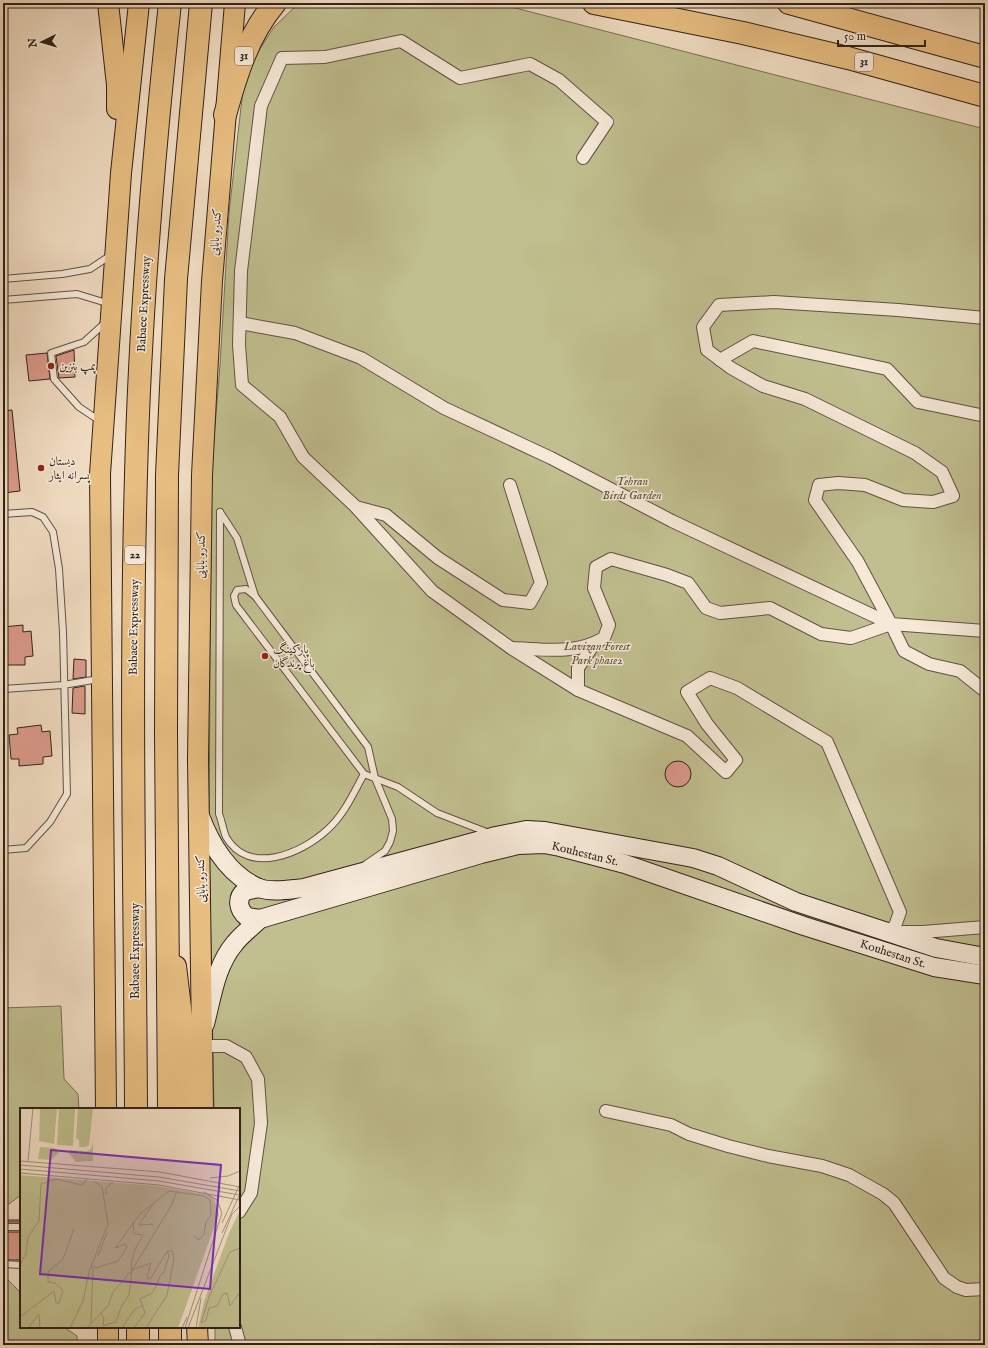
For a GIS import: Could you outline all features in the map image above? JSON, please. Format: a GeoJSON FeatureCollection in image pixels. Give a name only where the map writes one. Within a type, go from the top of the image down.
{"type":"FeatureCollection","features":[{"type":"Feature","properties":{"kind":"highway","name":"Babaee Expressway"},"geometry":{"type":"LineString","coordinates":[[136,1108],[133,732],[136,474],[145,277],[170,3]]}},
{"type":"Feature","properties":{"kind":"highway"},"geometry":{"type":"LineString","coordinates":[[169,1108],[167,891],[167,475],[176,279],[201,3]]}},
{"type":"Feature","properties":{"kind":"highway","name":"31"},"geometry":{"type":"LineString","coordinates":[[225,115],[234,83],[251,40],[264,17],[275,3]]}},
{"type":"Feature","properties":{"kind":"highway","name":"31"},"geometry":{"type":"LineString","coordinates":[[594,3],[743,33],[848,58],[985,96]]}},
{"type":"Feature","properties":{"kind":"highway"},"geometry":{"type":"LineString","coordinates":[[644,3],[743,33]]}},
{"type":"Feature","properties":{"kind":"highway"},"geometry":{"type":"LineString","coordinates":[[789,3],[984,56]]}},
{"type":"Feature","properties":{"kind":"highway"},"geometry":{"type":"LineString","coordinates":[[138,1328],[138,1345]]}},
{"type":"Feature","properties":{"kind":"highway"},"geometry":{"type":"LineString","coordinates":[[170,1328],[170,1345]]}},
{"type":"Feature","properties":{"kind":"main road"},"geometry":{"type":"LineString","coordinates":[[108,3],[117,85],[120,182]]}},
{"type":"Feature","properties":{"kind":"main road"},"geometry":{"type":"LineString","coordinates":[[106,1108],[100,474],[120,182],[139,3]]}},
{"type":"Feature","properties":{"kind":"main road","name":"کندرو بابایی"},"geometry":{"type":"LineString","coordinates":[[203,1108],[198,760],[202,475],[212,273],[235,3]]}},
{"type":"Feature","properties":{"kind":"main road","name":"Kouhestan St."},"geometry":{"type":"LineString","coordinates":[[200,816],[222,859],[240,876],[259,888],[280,890],[298,889],[496,836],[526,830],[545,830],[693,858],[718,866],[796,902],[936,948],[985,957]]}},
{"type":"Feature","properties":{"kind":"main road","name":"Kouhestan St."},"geometry":{"type":"LineString","coordinates":[[203,1038],[220,969],[235,943],[260,919],[481,854],[518,845],[544,844],[625,864],[804,926],[934,967],[985,975]]}},
{"type":"Feature","properties":{"kind":"main road"},"geometry":{"type":"LineString","coordinates":[[711,894],[718,866]]}},
{"type":"Feature","properties":{"kind":"main road"},"geometry":{"type":"LineString","coordinates":[[259,888],[244,891],[239,898],[239,902],[241,910],[247,917],[260,919]]}},
{"type":"Feature","properties":{"kind":"main road"},"geometry":{"type":"LineString","coordinates":[[167,891],[184,1033],[187,1108]]}},
{"type":"Feature","properties":{"kind":"main road"},"geometry":{"type":"LineString","coordinates":[[197,1328],[198,1345]]}},
{"type":"Feature","properties":{"kind":"main road"},"geometry":{"type":"LineString","coordinates":[[205,1328],[205,1345]]}},
{"type":"Feature","properties":{"kind":"street"},"geometry":{"type":"LineString","coordinates":[[583,158],[607,122],[559,80],[530,64],[460,78],[402,41],[325,57],[282,58],[261,106],[241,271],[240,323],[242,385],[280,417],[303,456],[355,506],[432,591],[511,648],[578,690],[687,736],[726,772],[736,760],[708,724],[687,692],[710,678],[738,688],[827,742],[900,912],[895,926],[886,932]]}},
{"type":"Feature","properties":{"kind":"street"},"geometry":{"type":"LineString","coordinates":[[985,318],[898,310],[774,302],[719,305],[703,327],[707,350],[720,360],[763,386],[805,399],[850,420],[915,453],[942,472],[953,496],[933,502],[903,500],[865,485],[838,483],[819,485],[815,500],[858,562],[904,651],[928,664],[960,671],[985,691]]}},
{"type":"Feature","properties":{"kind":"street"},"geometry":{"type":"LineString","coordinates":[[240,323],[295,333],[361,358],[444,408],[551,458],[672,521],[891,624],[985,632]]}},
{"type":"Feature","properties":{"kind":"street"},"geometry":{"type":"LineString","coordinates":[[720,360],[752,341],[879,367],[887,369],[918,402],[985,416]]}},
{"type":"Feature","properties":{"kind":"street"},"geometry":{"type":"LineString","coordinates":[[355,506],[386,516],[438,558],[503,600],[530,603],[541,583],[510,485]]}},
{"type":"Feature","properties":{"kind":"street"},"geometry":{"type":"LineString","coordinates":[[511,648],[575,650],[594,644],[604,638],[609,625],[594,588],[596,567],[611,559],[667,575],[688,583],[706,608],[720,613],[770,608],[821,634],[851,638],[891,624]]}},
{"type":"Feature","properties":{"kind":"street"},"geometry":{"type":"LineString","coordinates":[[578,690],[578,668],[594,644]]}},
{"type":"Feature","properties":{"kind":"street"},"geometry":{"type":"LineString","coordinates":[[886,932],[923,932],[985,927]]}},
{"type":"Feature","properties":{"kind":"street"},"geometry":{"type":"LineString","coordinates":[[203,1038],[226,1046],[246,1057],[258,1079],[261,1122],[251,1193],[240,1210]]}},
{"type":"Feature","properties":{"kind":"street"},"geometry":{"type":"LineString","coordinates":[[606,1110],[671,1125],[689,1134],[728,1146],[768,1156],[822,1166],[849,1175],[883,1194],[894,1203],[944,1278],[957,1288],[966,1290],[985,1290]]}},
{"type":"Feature","properties":{"kind":"street"},"geometry":{"type":"LineString","coordinates":[[235,1328],[240,1345]]}},
{"type":"Feature","properties":{"kind":"lane"},"geometry":{"type":"LineString","coordinates":[[3,279],[62,274],[90,268],[115,252]]}},
{"type":"Feature","properties":{"kind":"lane"},"geometry":{"type":"LineString","coordinates":[[3,300],[77,294],[111,311],[84,342],[50,353],[54,379],[79,407],[103,424]]}},
{"type":"Feature","properties":{"kind":"lane"},"geometry":{"type":"LineString","coordinates":[[3,514],[32,512],[43,517],[54,532],[59,569],[63,632],[63,685],[67,794],[50,822],[26,848],[3,850]]}},
{"type":"Feature","properties":{"kind":"lane"},"geometry":{"type":"LineString","coordinates":[[255,596],[237,538],[220,512],[219,814],[226,837],[242,854],[264,860],[284,855],[303,846],[326,830],[342,814],[364,774]]}},
{"type":"Feature","properties":{"kind":"lane"},"geometry":{"type":"LineString","coordinates":[[338,879],[385,851],[390,842],[392,819],[376,778],[368,747],[255,596],[246,589],[237,590],[234,596],[236,605],[364,774],[376,778],[398,787],[437,813],[496,836]]}},
{"type":"Feature","properties":{"kind":"lane"},"geometry":{"type":"LineString","coordinates":[[3,689],[63,685],[102,678]]}},
{"type":"Feature","properties":{"kind":"lane"},"geometry":{"type":"LineString","coordinates":[[3,1227],[20,1227]]}},
{"type":"Feature","properties":{"kind":"lane"},"geometry":{"type":"LineString","coordinates":[[3,1264],[20,1265]]}},
{"type":"Feature","properties":{"kind":"green space","name":"Lavizan Forest Park phase2"},"geometry":{"type":"Polygon","coordinates":[[[299,3],[496,3],[985,129],[985,1345],[215,1345],[215,1328],[240,1328],[240,1108],[214,1108],[209,846],[211,476],[220,365],[229,213],[245,72],[274,27],[299,3]]]}},
{"type":"Feature","properties":{"kind":"green space"},"geometry":{"type":"Polygon","coordinates":[[[61,1006],[64,1079],[78,1094],[79,1108],[20,1108],[20,1196],[9,1204],[3,1203],[3,1008],[61,1006]]]}},
{"type":"Feature","properties":{"kind":"green space"},"geometry":{"type":"Polygon","coordinates":[[[5,1277],[20,1292],[20,1328],[65,1328],[77,1336],[77,1345],[3,1345],[3,1281],[5,1277]]]}},
{"type":"Feature","properties":{"kind":"building"},"geometry":{"type":"Polygon","coordinates":[[[74,350],[75,377],[59,378],[56,356],[74,350]]]}},
{"type":"Feature","properties":{"kind":"building"},"geometry":{"type":"Polygon","coordinates":[[[47,353],[50,379],[29,381],[26,355],[47,353]]]}},
{"type":"Feature","properties":{"kind":"building","name":"دبستان پسرانه ایثار"},"geometry":{"type":"Polygon","coordinates":[[[12,410],[20,491],[3,493],[3,411],[12,410]]]}},
{"type":"Feature","properties":{"kind":"building"},"geometry":{"type":"Polygon","coordinates":[[[23,625],[23,632],[31,631],[33,656],[25,657],[25,665],[3,665],[3,627],[23,625]]]}},
{"type":"Feature","properties":{"kind":"building"},"geometry":{"type":"Polygon","coordinates":[[[74,659],[86,660],[86,677],[73,679],[74,659]]]}},
{"type":"Feature","properties":{"kind":"building"},"geometry":{"type":"Polygon","coordinates":[[[85,686],[85,714],[72,713],[73,688],[85,686]]]}},
{"type":"Feature","properties":{"kind":"building"},"geometry":{"type":"Polygon","coordinates":[[[41,725],[42,732],[50,731],[52,756],[43,757],[43,764],[19,766],[19,759],[11,759],[9,735],[18,734],[17,728],[41,725]]]}},
{"type":"Feature","properties":{"kind":"building"},"geometry":{"type":"Polygon","coordinates":[[[678,761],[687,765],[691,774],[687,783],[678,787],[669,783],[665,774],[669,765],[678,761]]]}},
{"type":"Feature","properties":{"kind":"building"},"geometry":{"type":"Polygon","coordinates":[[[3,1220],[20,1220],[20,1222],[3,1222],[3,1220]]]}},
{"type":"Feature","properties":{"kind":"building"},"geometry":{"type":"Polygon","coordinates":[[[3,1232],[20,1232],[20,1260],[4,1260],[3,1232]]]}},
{"type":"Feature","properties":{"kind":"place","name":"پمپ بنزین"},"geometry":{"type":"Point","coordinates":[51,366]}},
{"type":"Feature","properties":{"kind":"place","name":"دبستان پسرانه ایثار"},"geometry":{"type":"Point","coordinates":[41,468]}},
{"type":"Feature","properties":{"kind":"place","name":"پارکینگ باغ پرندگان"},"geometry":{"type":"Point","coordinates":[265,656]}},
{"type":"Feature","properties":{"kind":"park label","name":"Tehran Birds Garden"},"geometry":{"type":"Point","coordinates":[632,488]}}]}
